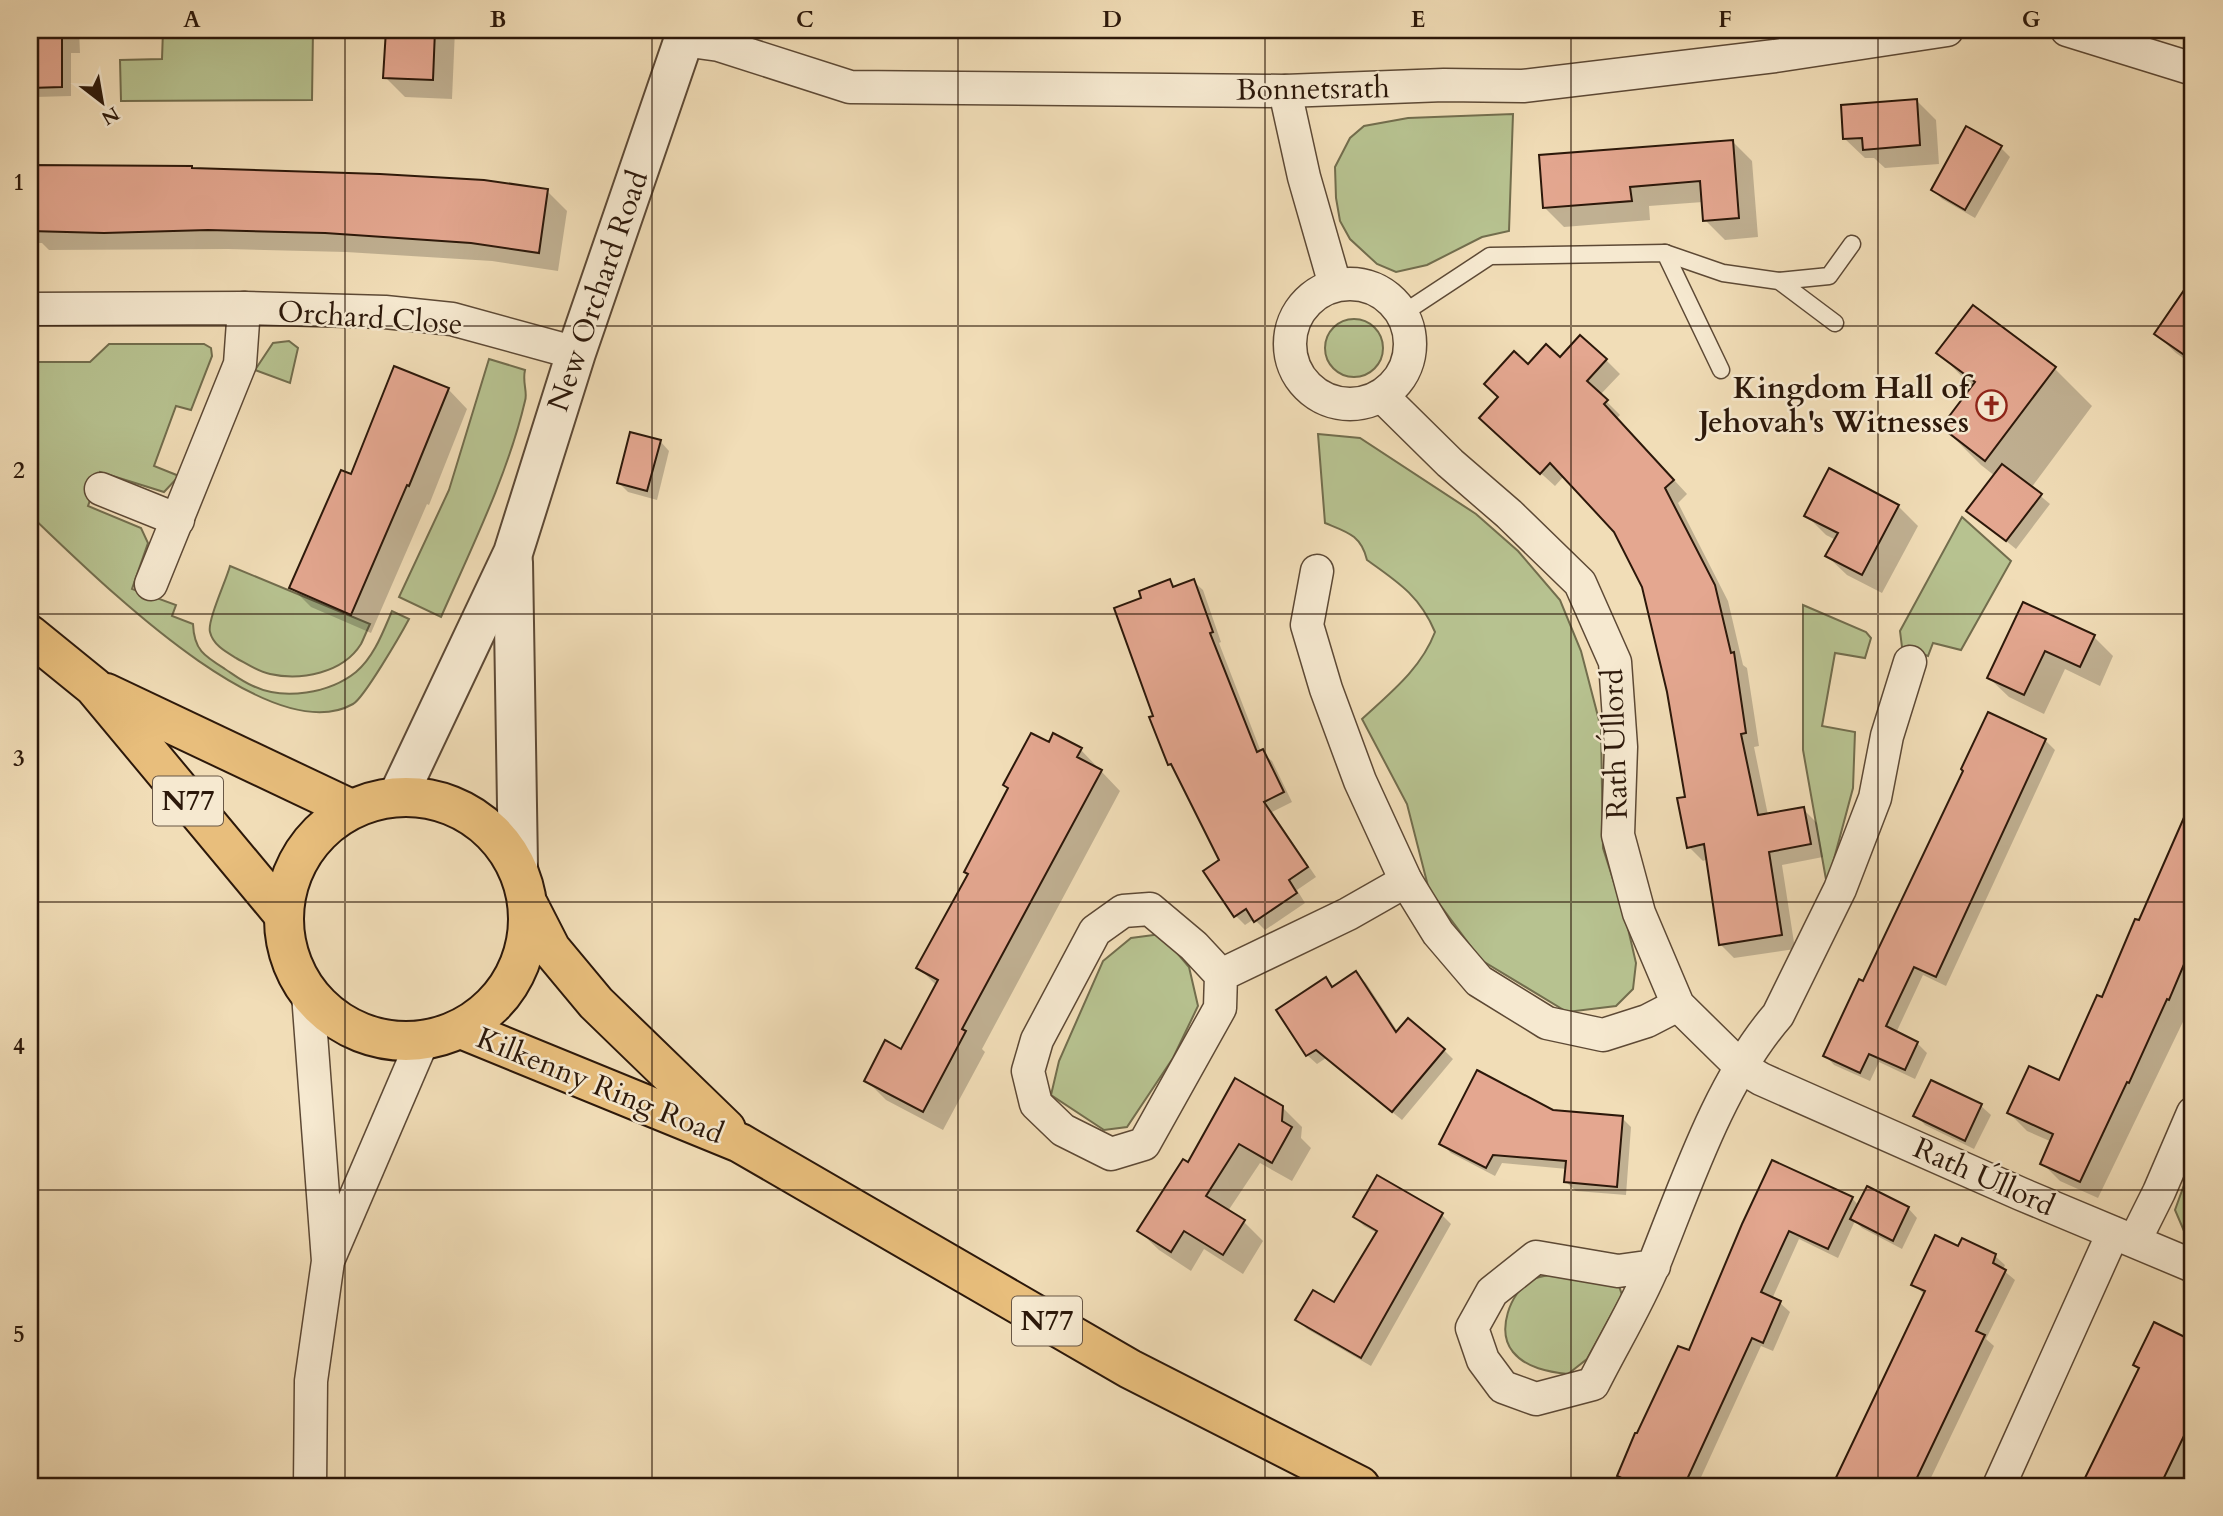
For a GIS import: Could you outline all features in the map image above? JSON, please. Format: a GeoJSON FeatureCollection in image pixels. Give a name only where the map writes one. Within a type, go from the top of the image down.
{"type":"FeatureCollection","features":[{"type":"Feature","properties":{"kind":"main road","name":"N77"},"geometry":{"type":"LineString","coordinates":[[30,635],[94,688],[282,914]]}},
{"type":"Feature","properties":{"kind":"main road","name":"N77"},"geometry":{"type":"LineString","coordinates":[[94,688],[351,809]]}},
{"type":"Feature","properties":{"kind":"main road","name":"N77"},"geometry":{"type":"LineString","coordinates":[[398,796],[444,802],[484,823],[518,866],[529,904],[524,953],[504,995],[461,1030],[422,1042],[373,1038],[337,1021],[308,994],[287,953],[282,914],[289,882],[312,840],[351,809],[398,796]]}},
{"type":"Feature","properties":{"kind":"main road","name":"Kilkenny Ring Road"},"geometry":{"type":"LineString","coordinates":[[529,904],[551,949],[596,1003],[740,1143]]}},
{"type":"Feature","properties":{"kind":"main road","name":"Kilkenny Ring Road"},"geometry":{"type":"LineString","coordinates":[[461,1030],[740,1143],[1130,1369],[1360,1486]]}},
{"type":"Feature","properties":{"kind":"street","name":"Bonnetsrath"},"geometry":{"type":"LineString","coordinates":[[685,35],[850,87],[1285,91],[1444,85],[1523,86],[1775,56],[1947,30]]}},
{"type":"Feature","properties":{"kind":"street"},"geometry":{"type":"LineString","coordinates":[[2067,30],[2193,69]]}},
{"type":"Feature","properties":{"kind":"street","name":"New Orchard Road"},"geometry":{"type":"LineString","coordinates":[[398,796],[513,553],[576,353],[685,35]]}},
{"type":"Feature","properties":{"kind":"street"},"geometry":{"type":"LineString","coordinates":[[1285,91],[1304,177],[1335,285]]}},
{"type":"Feature","properties":{"kind":"street"},"geometry":{"type":"LineString","coordinates":[[1355,284],[1373,288],[1390,299],[1402,314],[1409,331],[1410,350],[1406,368],[1396,384],[1382,396],[1363,404],[1341,405],[1321,398],[1305,385],[1293,367],[1289,347],[1292,326],[1302,307],[1317,293],[1335,285],[1355,284]]}},
{"type":"Feature","properties":{"kind":"street","name":"Orchard Close"},"geometry":{"type":"LineString","coordinates":[[30,309],[244,308],[384,312],[452,319],[576,353]]}},
{"type":"Feature","properties":{"kind":"street","name":"Orchard Close"},"geometry":{"type":"LineString","coordinates":[[152,583],[240,363],[244,308]]}},
{"type":"Feature","properties":{"kind":"street","name":"Rath Úllord"},"geometry":{"type":"LineString","coordinates":[[1382,396],[1580,583],[1615,662],[1621,747],[1618,835],[1639,913],[1678,1005],[1741,1067],[1761,1079],[2193,1266]]}},
{"type":"Feature","properties":{"kind":"street"},"geometry":{"type":"LineString","coordinates":[[101,489],[178,520]]}},
{"type":"Feature","properties":{"kind":"street","name":"New Orchard Road"},"geometry":{"type":"LineString","coordinates":[[513,553],[518,866]]}},
{"type":"Feature","properties":{"kind":"street"},"geometry":{"type":"LineString","coordinates":[[1317,571],[1307,625],[1325,689],[1360,781],[1406,881],[1438,933],[1479,981],[1547,1023],[1603,1035],[1647,1021],[1678,1005]]}},
{"type":"Feature","properties":{"kind":"street"},"geometry":{"type":"LineString","coordinates":[[1654,1266],[1618,1271],[1536,1257],[1492,1292],[1472,1328],[1483,1360],[1503,1387],[1536,1399],[1593,1384],[1654,1266],[1722,1102],[1741,1067],[1778,1015],[1840,889],[1875,798],[1886,736],[1910,662]]}},
{"type":"Feature","properties":{"kind":"street"},"geometry":{"type":"LineString","coordinates":[[1220,975],[1348,914],[1406,881]]}},
{"type":"Feature","properties":{"kind":"street"},"geometry":{"type":"LineString","coordinates":[[1150,909],[1194,946],[1220,975],[1220,1008],[1144,1144],[1111,1154],[1063,1130],[1036,1104],[1028,1071],[1037,1040],[1095,931],[1123,911],[1150,909]]}},
{"type":"Feature","properties":{"kind":"street"},"geometry":{"type":"LineString","coordinates":[[308,994],[328,1261],[312,1381],[310,1486]]}},
{"type":"Feature","properties":{"kind":"street"},"geometry":{"type":"LineString","coordinates":[[328,1261],[422,1042]]}},
{"type":"Feature","properties":{"kind":"street"},"geometry":{"type":"LineString","coordinates":[[1999,1486],[2124,1237],[2160,1192],[2193,1113]]}},
{"type":"Feature","properties":{"kind":"lane"},"geometry":{"type":"LineString","coordinates":[[1402,314],[1490,256],[1665,253],[1723,273],[1779,282],[1829,276],[1852,244]]}},
{"type":"Feature","properties":{"kind":"lane"},"geometry":{"type":"LineString","coordinates":[[1665,253],[1721,370]]}},
{"type":"Feature","properties":{"kind":"lane"},"geometry":{"type":"LineString","coordinates":[[1779,282],[1835,323]]}},
{"type":"Feature","properties":{"kind":"green space"},"geometry":{"type":"Polygon","coordinates":[[[163,30],[313,30],[312,100],[121,101],[120,60],[162,59],[163,30]]]}},
{"type":"Feature","properties":{"kind":"green space"},"geometry":{"type":"Polygon","coordinates":[[[1513,114],[1509,231],[1482,237],[1427,265],[1396,272],[1377,264],[1350,239],[1340,221],[1335,167],[1350,138],[1364,126],[1408,118],[1513,114]]]}},
{"type":"Feature","properties":{"kind":"green space"},"geometry":{"type":"Polygon","coordinates":[[[1354,319],[1370,324],[1378,332],[1383,348],[1378,364],[1370,372],[1354,377],[1338,372],[1330,364],[1325,348],[1330,332],[1338,324],[1354,319]]]}},
{"type":"Feature","properties":{"kind":"green space"},"geometry":{"type":"Polygon","coordinates":[[[289,341],[298,348],[290,383],[255,370],[273,343],[289,341]]]}},
{"type":"Feature","properties":{"kind":"green space"},"geometry":{"type":"Polygon","coordinates":[[[109,344],[204,344],[211,348],[212,356],[191,410],[176,406],[154,466],[179,476],[164,492],[100,472],[88,506],[141,528],[148,543],[132,589],[176,605],[172,616],[193,624],[195,640],[206,656],[249,684],[265,691],[279,693],[320,690],[345,679],[368,659],[392,611],[409,619],[391,651],[353,704],[317,712],[275,703],[229,680],[181,648],[135,612],[30,515],[30,362],[90,362],[109,344]]]}},
{"type":"Feature","properties":{"kind":"green space"},"geometry":{"type":"Polygon","coordinates":[[[489,359],[525,370],[526,398],[499,483],[441,617],[399,597],[449,490],[489,359]]]}},
{"type":"Feature","properties":{"kind":"green space"},"geometry":{"type":"Polygon","coordinates":[[[1318,434],[1360,438],[1476,514],[1518,551],[1560,600],[1581,651],[1601,728],[1603,848],[1626,920],[1636,963],[1633,989],[1616,1006],[1567,1012],[1481,960],[1429,890],[1407,804],[1362,719],[1413,669],[1422,658],[1435,632],[1415,599],[1367,560],[1357,540],[1325,523],[1318,434]]]}},
{"type":"Feature","properties":{"kind":"green space"},"geometry":{"type":"Polygon","coordinates":[[[1962,517],[2011,561],[1961,650],[1933,643],[1928,656],[1902,647],[1900,631],[1962,517]]]}},
{"type":"Feature","properties":{"kind":"green space"},"geometry":{"type":"Polygon","coordinates":[[[230,566],[370,624],[361,644],[344,662],[332,668],[320,673],[295,676],[270,674],[224,651],[212,637],[210,627],[230,566]]]}},
{"type":"Feature","properties":{"kind":"green space"},"geometry":{"type":"Polygon","coordinates":[[[1803,605],[1866,632],[1871,638],[1865,658],[1835,653],[1822,726],[1855,732],[1853,788],[1827,885],[1803,750],[1803,605]]]}},
{"type":"Feature","properties":{"kind":"green space"},"geometry":{"type":"Polygon","coordinates":[[[1161,934],[1189,967],[1198,1006],[1173,1058],[1127,1127],[1104,1130],[1051,1095],[1059,1061],[1103,961],[1131,938],[1161,934]]]}},
{"type":"Feature","properties":{"kind":"green space"},"geometry":{"type":"Polygon","coordinates":[[[2193,1160],[2193,1241],[2187,1238],[2175,1210],[2193,1160]]]}},
{"type":"Feature","properties":{"kind":"green space"},"geometry":{"type":"Polygon","coordinates":[[[1552,1274],[1619,1286],[1622,1295],[1587,1359],[1568,1374],[1524,1362],[1513,1352],[1506,1334],[1508,1313],[1517,1294],[1531,1280],[1552,1274]]]}},
{"type":"Feature","properties":{"kind":"building"},"geometry":{"type":"Polygon","coordinates":[[[30,30],[62,30],[62,87],[30,88],[30,30]]]}},
{"type":"Feature","properties":{"kind":"building"},"geometry":{"type":"Polygon","coordinates":[[[386,30],[435,30],[433,80],[383,78],[386,30]]]}},
{"type":"Feature","properties":{"kind":"building"},"geometry":{"type":"Polygon","coordinates":[[[1917,99],[1920,145],[1863,150],[1862,138],[1843,139],[1841,105],[1917,99]]]}},
{"type":"Feature","properties":{"kind":"building"},"geometry":{"type":"Polygon","coordinates":[[[1966,126],[2002,146],[1965,210],[1931,190],[1966,126]]]}},
{"type":"Feature","properties":{"kind":"building"},"geometry":{"type":"Polygon","coordinates":[[[1733,140],[1739,218],[1703,221],[1700,181],[1630,187],[1632,201],[1543,208],[1539,155],[1733,140]]]}},
{"type":"Feature","properties":{"kind":"building"},"geometry":{"type":"Polygon","coordinates":[[[30,165],[192,166],[380,174],[484,180],[548,189],[539,253],[471,243],[325,233],[208,230],[104,233],[30,231],[30,165]]]}},
{"type":"Feature","properties":{"kind":"building"},"geometry":{"type":"Polygon","coordinates":[[[2193,277],[2193,361],[2154,334],[2193,277]]]}},
{"type":"Feature","properties":{"kind":"building","name":"Kingdom Hall of Jehovah's Witnesses"},"geometry":{"type":"Polygon","coordinates":[[[1973,305],[2056,367],[1985,461],[1941,427],[1975,382],[1936,353],[1973,305]]]}},
{"type":"Feature","properties":{"kind":"building"},"geometry":{"type":"Polygon","coordinates":[[[1580,335],[1607,359],[1587,381],[1608,400],[1604,404],[1674,480],[1665,488],[1715,585],[1731,653],[1734,652],[1746,733],[1741,734],[1758,815],[1804,807],[1811,844],[1769,852],[1782,935],[1719,945],[1704,844],[1687,848],[1677,798],[1685,797],[1667,692],[1642,587],[1614,532],[1550,463],[1540,474],[1479,418],[1498,397],[1484,384],[1514,351],[1528,364],[1546,344],[1560,357],[1580,335]]]}},
{"type":"Feature","properties":{"kind":"building"},"geometry":{"type":"Polygon","coordinates":[[[394,366],[449,388],[409,486],[407,485],[351,615],[289,588],[341,470],[351,474],[394,366]]]}},
{"type":"Feature","properties":{"kind":"building"},"geometry":{"type":"Polygon","coordinates":[[[630,432],[661,440],[647,491],[617,483],[630,432]]]}},
{"type":"Feature","properties":{"kind":"building"},"geometry":{"type":"Polygon","coordinates":[[[2002,464],[2042,494],[2006,541],[1966,511],[2002,464]]]}},
{"type":"Feature","properties":{"kind":"building"},"geometry":{"type":"Polygon","coordinates":[[[1829,468],[1899,505],[1862,575],[1825,556],[1838,533],[1804,516],[1829,468]]]}},
{"type":"Feature","properties":{"kind":"building"},"geometry":{"type":"Polygon","coordinates":[[[1170,579],[1173,587],[1194,579],[1213,632],[1210,633],[1257,752],[1263,749],[1284,792],[1264,802],[1308,867],[1289,880],[1297,893],[1254,922],[1246,909],[1234,917],[1203,871],[1219,860],[1171,764],[1168,765],[1149,717],[1153,716],[1114,608],[1141,598],[1139,591],[1170,579]]]}},
{"type":"Feature","properties":{"kind":"building"},"geometry":{"type":"Polygon","coordinates":[[[2023,602],[2095,635],[2080,667],[2045,651],[2024,695],[1987,678],[2023,602]]]}},
{"type":"Feature","properties":{"kind":"building"},"geometry":{"type":"Polygon","coordinates":[[[1988,712],[2046,739],[1936,977],[1914,967],[1886,1026],[1918,1042],[1905,1070],[1869,1054],[1860,1073],[1823,1056],[1859,979],[1863,981],[1963,771],[1961,769],[1988,712]]]}},
{"type":"Feature","properties":{"kind":"building"},"geometry":{"type":"Polygon","coordinates":[[[1031,733],[1049,742],[1053,733],[1082,748],[1077,757],[1102,770],[962,1029],[966,1031],[923,1112],[864,1081],[885,1040],[901,1049],[938,980],[916,968],[968,874],[964,872],[1008,788],[1003,785],[1031,733]]]}},
{"type":"Feature","properties":{"kind":"building"},"geometry":{"type":"Polygon","coordinates":[[[2193,797],[2193,943],[2169,1000],[2167,999],[2080,1182],[2040,1164],[2053,1134],[2007,1113],[2029,1066],[2059,1080],[2097,995],[2102,997],[2135,919],[2139,920],[2193,797]]]}},
{"type":"Feature","properties":{"kind":"building"},"geometry":{"type":"Polygon","coordinates":[[[1356,971],[1396,1032],[1408,1018],[1445,1049],[1392,1112],[1316,1050],[1306,1056],[1276,1010],[1326,977],[1332,987],[1356,971]]]}},
{"type":"Feature","properties":{"kind":"building"},"geometry":{"type":"Polygon","coordinates":[[[1477,1070],[1553,1110],[1623,1116],[1617,1187],[1564,1182],[1566,1161],[1493,1155],[1486,1168],[1439,1144],[1477,1070]]]}},
{"type":"Feature","properties":{"kind":"building"},"geometry":{"type":"Polygon","coordinates":[[[1235,1078],[1283,1106],[1282,1121],[1292,1127],[1272,1163],[1239,1144],[1206,1196],[1245,1220],[1223,1255],[1184,1231],[1171,1252],[1137,1231],[1183,1159],[1188,1162],[1235,1078]]]}},
{"type":"Feature","properties":{"kind":"building"},"geometry":{"type":"Polygon","coordinates":[[[1931,1080],[1982,1104],[1965,1141],[1913,1116],[1931,1080]]]}},
{"type":"Feature","properties":{"kind":"building"},"geometry":{"type":"Polygon","coordinates":[[[1772,1160],[1853,1197],[1828,1249],[1789,1231],[1761,1292],[1781,1301],[1763,1343],[1752,1338],[1684,1486],[1640,1486],[1617,1476],[1678,1346],[1689,1350],[1772,1160]]]}},
{"type":"Feature","properties":{"kind":"building"},"geometry":{"type":"Polygon","coordinates":[[[1377,1175],[1443,1213],[1361,1358],[1295,1320],[1313,1290],[1334,1302],[1377,1231],[1353,1217],[1377,1175]]]}},
{"type":"Feature","properties":{"kind":"building"},"geometry":{"type":"Polygon","coordinates":[[[1867,1186],[1909,1207],[1893,1241],[1850,1219],[1867,1186]]]}},
{"type":"Feature","properties":{"kind":"building"},"geometry":{"type":"Polygon","coordinates":[[[1935,1235],[1958,1246],[1962,1238],[1996,1254],[1993,1263],[2006,1270],[1976,1331],[1985,1335],[1913,1486],[1832,1486],[1925,1291],[1911,1285],[1935,1235]]]}},
{"type":"Feature","properties":{"kind":"building"},"geometry":{"type":"Polygon","coordinates":[[[2154,1322],[2193,1341],[2193,1417],[2160,1486],[2081,1486],[2139,1368],[2133,1365],[2154,1322]]]}},
{"type":"Feature","properties":{"kind":"place","name":"Kingdom Hall of Jehovah's Witnesses"},"geometry":{"type":"Point","coordinates":[1992,405]}}]}
